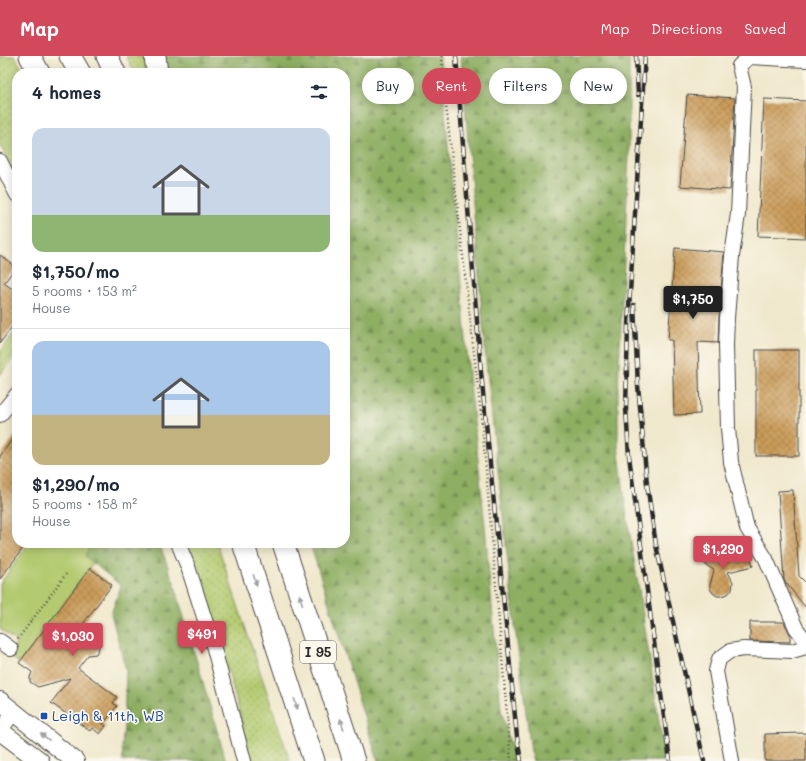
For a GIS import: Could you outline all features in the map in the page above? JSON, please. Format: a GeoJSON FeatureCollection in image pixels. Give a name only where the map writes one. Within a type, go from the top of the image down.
{"type":"FeatureCollection","features":[{"type":"Feature","properties":{"kind":"highway"},"geometry":{"type":"LineString","coordinates":[[30,56],[36,68]]}},
{"type":"Feature","properties":{"kind":"highway"},"geometry":{"type":"LineString","coordinates":[[70,56],[77,68]]}},
{"type":"Feature","properties":{"kind":"highway"},"geometry":{"type":"LineString","coordinates":[[108,56],[113,68]]}},
{"type":"Feature","properties":{"kind":"highway"},"geometry":{"type":"LineString","coordinates":[[154,56],[157,68]]}},
{"type":"Feature","properties":{"kind":"highway","name":"I 95"},"geometry":{"type":"LineString","coordinates":[[245,548],[314,761]]}},
{"type":"Feature","properties":{"kind":"highway","name":"I 95"},"geometry":{"type":"LineString","coordinates":[[285,548],[354,761]]}},
{"type":"Feature","properties":{"kind":"main road"},"geometry":{"type":"LineString","coordinates":[[0,701],[76,761]]}},
{"type":"Feature","properties":{"kind":"main road"},"geometry":{"type":"LineString","coordinates":[[0,731],[40,761]]}},
{"type":"Feature","properties":{"kind":"street"},"geometry":{"type":"LineString","coordinates":[[806,60],[749,57],[739,66],[744,87],[738,214],[732,256],[726,345],[727,420],[730,462],[747,528],[766,559],[796,628],[806,641]]}},
{"type":"Feature","properties":{"kind":"street"},"geometry":{"type":"LineString","coordinates":[[0,161],[12,185]]}},
{"type":"Feature","properties":{"kind":"street"},"geometry":{"type":"LineString","coordinates":[[0,415],[12,400]]}},
{"type":"Feature","properties":{"kind":"street"},"geometry":{"type":"LineString","coordinates":[[180,548],[188,567],[213,645],[244,761]]}},
{"type":"Feature","properties":{"kind":"street"},"geometry":{"type":"LineString","coordinates":[[732,761],[716,671],[719,659],[730,651],[744,649],[792,651],[806,647]]}},
{"type":"Feature","properties":{"kind":"street"},"geometry":{"type":"LineString","coordinates":[[0,731],[14,712]]}},
{"type":"Feature","properties":{"kind":"path"},"geometry":{"type":"LineString","coordinates":[[442,56],[446,104],[482,424],[511,761]]}},
{"type":"Feature","properties":{"kind":"path"},"geometry":{"type":"LineString","coordinates":[[6,645],[66,574]]}},
{"type":"Feature","properties":{"kind":"green space"},"geometry":{"type":"Polygon","coordinates":[[[0,56],[15,56],[21,68],[12,68],[12,169],[0,145],[0,56]]]}},
{"type":"Feature","properties":{"kind":"green space"},"geometry":{"type":"Polygon","coordinates":[[[126,56],[146,56],[148,68],[132,68],[126,56]]]}},
{"type":"Feature","properties":{"kind":"green space"},"geometry":{"type":"Polygon","coordinates":[[[165,56],[440,56],[441,68],[422,68],[422,104],[444,104],[501,710],[515,761],[378,761],[312,548],[350,548],[350,68],[166,68],[165,56]]]}},
{"type":"Feature","properties":{"kind":"green space"},"geometry":{"type":"Polygon","coordinates":[[[461,56],[629,56],[629,154],[618,389],[618,445],[627,517],[665,761],[533,761],[515,627],[486,362],[465,104],[481,104],[481,68],[462,68],[461,56]]]}},
{"type":"Feature","properties":{"kind":"green space"},"geometry":{"type":"Polygon","coordinates":[[[12,336],[12,359],[0,375],[0,352],[12,336]]]}},
{"type":"Feature","properties":{"kind":"green space"},"geometry":{"type":"Polygon","coordinates":[[[25,548],[89,548],[85,556],[93,563],[90,568],[19,663],[9,655],[17,642],[0,629],[0,584],[25,548]]]}},
{"type":"Feature","properties":{"kind":"green space"},"geometry":{"type":"Polygon","coordinates":[[[89,548],[161,548],[174,583],[226,761],[123,761],[122,745],[126,670],[111,614],[121,586],[85,556],[89,548]]]}},
{"type":"Feature","properties":{"kind":"green space"},"geometry":{"type":"Polygon","coordinates":[[[189,548],[219,548],[290,761],[251,761],[238,706],[189,548]]]}},
{"type":"Feature","properties":{"kind":"building"},"geometry":{"type":"Polygon","coordinates":[[[687,95],[735,98],[730,190],[680,186],[687,95]]]}},
{"type":"Feature","properties":{"kind":"building"},"geometry":{"type":"Polygon","coordinates":[[[764,99],[806,101],[806,238],[758,236],[764,99]]]}},
{"type":"Feature","properties":{"kind":"building"},"geometry":{"type":"Polygon","coordinates":[[[675,248],[724,252],[718,343],[698,342],[700,414],[674,415],[672,340],[668,340],[675,248]]]}},
{"type":"Feature","properties":{"kind":"building"},"geometry":{"type":"Polygon","coordinates":[[[0,255],[12,264],[12,272],[4,283],[12,289],[12,327],[0,343],[0,255]]]}},
{"type":"Feature","properties":{"kind":"building"},"geometry":{"type":"Polygon","coordinates":[[[756,350],[799,350],[799,456],[756,456],[756,350]]]}},
{"type":"Feature","properties":{"kind":"building"},"geometry":{"type":"Polygon","coordinates":[[[12,440],[12,548],[23,548],[0,579],[0,456],[12,440]]]}},
{"type":"Feature","properties":{"kind":"building"},"geometry":{"type":"Polygon","coordinates":[[[793,490],[799,576],[806,583],[806,608],[784,580],[778,491],[793,490]]]}},
{"type":"Feature","properties":{"kind":"building"},"geometry":{"type":"Polygon","coordinates":[[[716,547],[725,553],[728,561],[750,556],[753,566],[728,572],[733,582],[732,589],[728,594],[722,596],[717,596],[710,589],[714,570],[707,566],[704,558],[705,552],[710,548],[716,547]]]}},
{"type":"Feature","properties":{"kind":"building"},"geometry":{"type":"Polygon","coordinates":[[[90,568],[112,585],[68,644],[93,640],[97,642],[99,648],[96,654],[88,655],[78,668],[117,697],[113,703],[117,706],[103,724],[106,726],[100,734],[92,728],[90,731],[51,703],[70,678],[38,687],[30,682],[32,672],[19,663],[90,568]]]}},
{"type":"Feature","properties":{"kind":"building"},"geometry":{"type":"Polygon","coordinates":[[[750,622],[784,622],[790,634],[790,642],[750,641],[750,622]]]}},
{"type":"Feature","properties":{"kind":"building"},"geometry":{"type":"Polygon","coordinates":[[[806,733],[806,761],[765,761],[765,734],[806,733]]]}},
{"type":"Feature","properties":{"kind":"railway"},"geometry":{"type":"LineString","coordinates":[[456,56],[481,372],[517,737],[521,761]]}},
{"type":"Feature","properties":{"kind":"railway"},"geometry":{"type":"LineString","coordinates":[[636,56],[638,95]]}},
{"type":"Feature","properties":{"kind":"railway"},"geometry":{"type":"LineString","coordinates":[[645,56],[628,324],[626,408],[629,456],[670,761]]}},
{"type":"Feature","properties":{"kind":"railway"},"geometry":{"type":"LineString","coordinates":[[634,305],[638,385],[647,484],[656,545],[704,761]]}},
{"type":"Feature","properties":{"kind":"place","name":"Leigh & 11th, WB"},"geometry":{"type":"Point","coordinates":[44,716]}}]}
